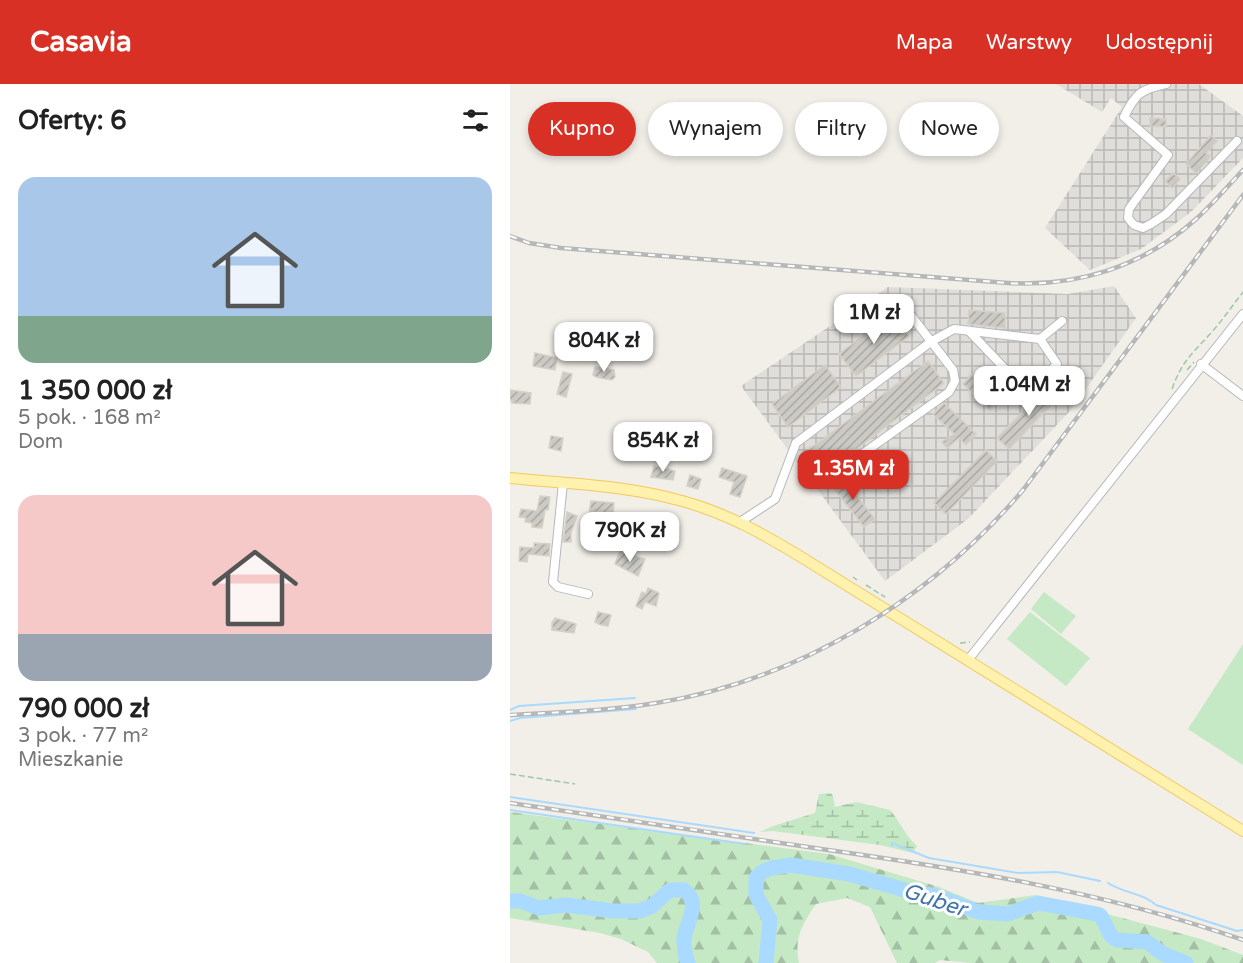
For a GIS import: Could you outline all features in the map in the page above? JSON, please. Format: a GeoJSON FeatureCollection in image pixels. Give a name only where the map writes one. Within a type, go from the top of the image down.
{"type":"FeatureCollection","features":[{"type":"Feature","properties":{"kind":"main road"},"geometry":{"type":"LineString","coordinates":[[510,478],[628,489],[672,498],[740,522],[784,546],[1243,831]]}},
{"type":"Feature","properties":{"kind":"street"},"geometry":{"type":"LineString","coordinates":[[1166,84],[1151,87],[1137,95],[1124,117],[1168,155],[1129,208],[1128,218],[1134,225],[1147,227],[1166,214],[1237,141]]}},
{"type":"Feature","properties":{"kind":"street"},"geometry":{"type":"LineString","coordinates":[[830,477],[949,392],[955,381],[952,370],[910,314]]}},
{"type":"Feature","properties":{"kind":"street"},"geometry":{"type":"LineString","coordinates":[[968,660],[1243,314]]}},
{"type":"Feature","properties":{"kind":"street"},"geometry":{"type":"LineString","coordinates":[[740,522],[774,499],[796,443],[932,341],[954,329],[1040,339],[1062,321]]}},
{"type":"Feature","properties":{"kind":"street"},"geometry":{"type":"LineString","coordinates":[[969,331],[1028,393],[1058,364],[1040,339]]}},
{"type":"Feature","properties":{"kind":"street"},"geometry":{"type":"LineString","coordinates":[[1201,364],[1243,396]]}},
{"type":"Feature","properties":{"kind":"street"},"geometry":{"type":"LineString","coordinates":[[563,483],[553,582],[558,587],[588,594]]}},
{"type":"Feature","properties":{"kind":"path"},"geometry":{"type":"LineString","coordinates":[[1169,395],[1179,370],[1188,356],[1211,333],[1243,292]]}},
{"type":"Feature","properties":{"kind":"path"},"geometry":{"type":"LineString","coordinates":[[853,577],[858,580]]}},
{"type":"Feature","properties":{"kind":"path"},"geometry":{"type":"LineString","coordinates":[[864,584],[886,598]]}},
{"type":"Feature","properties":{"kind":"path"},"geometry":{"type":"LineString","coordinates":[[958,643],[970,642],[977,638]]}},
{"type":"Feature","properties":{"kind":"path"},"geometry":{"type":"LineString","coordinates":[[510,774],[575,784]]}},
{"type":"Feature","properties":{"kind":"shaded area"},"geometry":{"type":"Polygon","coordinates":[[[1056,84],[1199,84],[1243,116],[1243,158],[1191,212],[1141,249],[1090,270],[1045,228],[1122,107],[1111,98],[1102,112],[1056,84]]]}},
{"type":"Feature","properties":{"kind":"shaded area"},"geometry":{"type":"Polygon","coordinates":[[[1114,286],[1136,318],[1070,411],[968,519],[885,581],[741,386],[888,287],[1068,294],[1114,286]]]}},
{"type":"Feature","properties":{"kind":"green space"},"geometry":{"type":"Polygon","coordinates":[[[1044,592],[1076,616],[1061,634],[1031,609],[1044,592]]]}},
{"type":"Feature","properties":{"kind":"green space"},"geometry":{"type":"Polygon","coordinates":[[[1030,612],[1090,658],[1066,686],[1007,639],[1030,612]]]}},
{"type":"Feature","properties":{"kind":"green space"},"geometry":{"type":"Polygon","coordinates":[[[1243,644],[1243,765],[1188,729],[1243,644]]]}},
{"type":"Feature","properties":{"kind":"green space"},"geometry":{"type":"Polygon","coordinates":[[[831,793],[835,807],[856,802],[890,810],[917,846],[913,853],[880,845],[773,831],[760,832],[815,813],[819,794],[831,793]]]}},
{"type":"Feature","properties":{"kind":"green space"},"geometry":{"type":"Polygon","coordinates":[[[510,812],[829,854],[939,887],[978,903],[1036,895],[1201,939],[1243,955],[1243,963],[971,963],[940,960],[935,963],[897,963],[870,907],[847,898],[816,904],[798,938],[799,963],[657,963],[648,952],[621,939],[600,933],[510,918],[510,812]]]}},
{"type":"Feature","properties":{"kind":"building"},"geometry":{"type":"Polygon","coordinates":[[[1150,118],[1166,119],[1166,127],[1150,126],[1150,118]]]}},
{"type":"Feature","properties":{"kind":"building"},"geometry":{"type":"Polygon","coordinates":[[[1211,135],[1217,141],[1206,153],[1211,156],[1196,173],[1186,164],[1211,135]]]}},
{"type":"Feature","properties":{"kind":"building"},"geometry":{"type":"Polygon","coordinates":[[[1173,173],[1180,179],[1172,188],[1165,181],[1173,173]]]}},
{"type":"Feature","properties":{"kind":"building"},"geometry":{"type":"Polygon","coordinates":[[[969,310],[1005,313],[1005,328],[968,324],[969,310]]]}},
{"type":"Feature","properties":{"kind":"building"},"geometry":{"type":"Polygon","coordinates":[[[892,314],[909,336],[856,376],[839,354],[892,314]]]}},
{"type":"Feature","properties":{"kind":"building"},"geometry":{"type":"Polygon","coordinates":[[[535,353],[557,358],[555,370],[533,366],[535,353]]]}},
{"type":"Feature","properties":{"kind":"building"},"geometry":{"type":"Polygon","coordinates":[[[928,361],[944,383],[824,473],[807,451],[928,361]]]}},
{"type":"Feature","properties":{"kind":"building"},"geometry":{"type":"Polygon","coordinates":[[[825,365],[841,387],[788,427],[772,404],[825,365]]]}},
{"type":"Feature","properties":{"kind":"building"},"geometry":{"type":"Polygon","coordinates":[[[595,367],[614,370],[615,377],[612,380],[596,377],[593,375],[595,367]]]}},
{"type":"Feature","properties":{"kind":"building"},"geometry":{"type":"Polygon","coordinates":[[[563,372],[572,374],[566,397],[557,394],[563,372]]]}},
{"type":"Feature","properties":{"kind":"building"},"geometry":{"type":"Polygon","coordinates":[[[972,374],[990,392],[1002,380],[1011,389],[990,410],[963,384],[972,374]]]}},
{"type":"Feature","properties":{"kind":"building"},"geometry":{"type":"Polygon","coordinates":[[[1049,384],[1060,396],[1009,449],[997,438],[1049,384]]]}},
{"type":"Feature","properties":{"kind":"building"},"geometry":{"type":"Polygon","coordinates":[[[510,390],[531,393],[530,404],[512,403],[510,390]]]}},
{"type":"Feature","properties":{"kind":"building"},"geometry":{"type":"Polygon","coordinates":[[[944,403],[976,434],[966,445],[959,438],[947,448],[942,442],[954,434],[933,414],[944,403]]]}},
{"type":"Feature","properties":{"kind":"building"},"geometry":{"type":"Polygon","coordinates":[[[551,436],[563,438],[561,451],[549,448],[551,436]]]}},
{"type":"Feature","properties":{"kind":"building"},"geometry":{"type":"Polygon","coordinates":[[[986,450],[997,461],[946,514],[934,503],[986,450]]]}},
{"type":"Feature","properties":{"kind":"building"},"geometry":{"type":"Polygon","coordinates":[[[654,466],[675,471],[673,480],[651,477],[654,466]]]}},
{"type":"Feature","properties":{"kind":"building"},"geometry":{"type":"Polygon","coordinates":[[[722,468],[747,476],[740,497],[730,494],[734,482],[719,477],[722,468]]]}},
{"type":"Feature","properties":{"kind":"building"},"geometry":{"type":"Polygon","coordinates":[[[846,474],[848,476],[846,482],[875,519],[864,527],[831,485],[846,474]]]}},
{"type":"Feature","properties":{"kind":"building"},"geometry":{"type":"Polygon","coordinates":[[[690,475],[701,479],[698,489],[687,486],[690,475]]]}},
{"type":"Feature","properties":{"kind":"building"},"geometry":{"type":"Polygon","coordinates":[[[540,496],[550,497],[542,528],[532,527],[532,523],[525,522],[526,518],[519,517],[521,509],[537,511],[540,496]]]}},
{"type":"Feature","properties":{"kind":"building"},"geometry":{"type":"Polygon","coordinates":[[[591,501],[614,503],[613,514],[596,512],[596,514],[589,514],[591,501]]]}},
{"type":"Feature","properties":{"kind":"building"},"geometry":{"type":"Polygon","coordinates":[[[567,512],[577,516],[571,533],[571,542],[563,542],[567,512]]]}},
{"type":"Feature","properties":{"kind":"building"},"geometry":{"type":"Polygon","coordinates":[[[609,513],[615,516],[613,524],[615,525],[611,535],[605,534],[609,513]]]}},
{"type":"Feature","properties":{"kind":"building"},"geometry":{"type":"Polygon","coordinates":[[[668,532],[679,537],[674,549],[662,544],[668,532]]]}},
{"type":"Feature","properties":{"kind":"building"},"geometry":{"type":"Polygon","coordinates":[[[534,543],[550,544],[549,556],[528,554],[527,562],[519,561],[520,547],[534,548],[534,543]]]}},
{"type":"Feature","properties":{"kind":"building"},"geometry":{"type":"Polygon","coordinates":[[[620,551],[645,559],[638,576],[615,564],[620,551]]]}},
{"type":"Feature","properties":{"kind":"building"},"geometry":{"type":"Polygon","coordinates":[[[648,588],[659,593],[656,606],[645,602],[642,609],[636,606],[642,592],[646,594],[648,588]]]}},
{"type":"Feature","properties":{"kind":"building"},"geometry":{"type":"Polygon","coordinates":[[[598,612],[611,615],[608,626],[595,622],[598,612]]]}},
{"type":"Feature","properties":{"kind":"building"},"geometry":{"type":"Polygon","coordinates":[[[555,618],[576,624],[574,633],[552,630],[555,618]]]}},
{"type":"Feature","properties":{"kind":"waterway"},"geometry":{"type":"LineString","coordinates":[[510,710],[519,706],[635,698]]}},
{"type":"Feature","properties":{"kind":"waterway"},"geometry":{"type":"LineString","coordinates":[[510,721],[520,718],[636,709]]}},
{"type":"Feature","properties":{"kind":"waterway"},"geometry":{"type":"LineString","coordinates":[[510,797],[754,833]]}},
{"type":"Feature","properties":{"kind":"waterway"},"geometry":{"type":"LineString","coordinates":[[510,810],[745,844]]}},
{"type":"Feature","properties":{"kind":"waterway"},"geometry":{"type":"LineString","coordinates":[[892,846],[892,843],[929,858],[1018,873],[1057,872],[1100,881]]}},
{"type":"Feature","properties":{"kind":"waterway","name":"Guber"},"geometry":{"type":"LineString","coordinates":[[766,963],[770,920],[756,895],[756,878],[771,868],[791,865],[849,874],[908,891],[937,896],[978,912],[1008,914],[1038,903],[1097,914],[1101,916],[1111,936],[1117,940],[1147,942],[1163,954],[1186,963]]}},
{"type":"Feature","properties":{"kind":"waterway","name":"Guber"},"geometry":{"type":"LineString","coordinates":[[884,876],[885,885]]}},
{"type":"Feature","properties":{"kind":"waterway"},"geometry":{"type":"LineString","coordinates":[[1108,883],[1156,905],[1237,931],[1243,930]]}},
{"type":"Feature","properties":{"kind":"waterway","name":"Guber"},"geometry":{"type":"LineString","coordinates":[[510,901],[520,901],[539,908],[566,905],[614,911],[640,911],[652,906],[670,890],[684,890],[692,901],[692,913],[684,939],[688,963]]}},
{"type":"Feature","properties":{"kind":"waterway","name":"Guber"},"geometry":{"type":"LineString","coordinates":[[1101,916],[1102,909]]}},
{"type":"Feature","properties":{"kind":"waterway","name":"Guber"},"geometry":{"type":"LineString","coordinates":[[686,958],[686,963]]}},
{"type":"Feature","properties":{"kind":"railway"},"geometry":{"type":"LineString","coordinates":[[510,236],[529,243],[561,248],[1008,283],[1059,281],[1108,271],[1153,250],[1195,220],[1243,170]]}},
{"type":"Feature","properties":{"kind":"railway"},"geometry":{"type":"LineString","coordinates":[[510,715],[620,708],[709,692],[761,675],[810,655],[904,600],[947,566],[986,530],[1023,490],[1243,195]]}},
{"type":"Feature","properties":{"kind":"railway"},"geometry":{"type":"LineString","coordinates":[[510,803],[986,875],[1090,896],[1192,923],[1243,940]]}}]}
